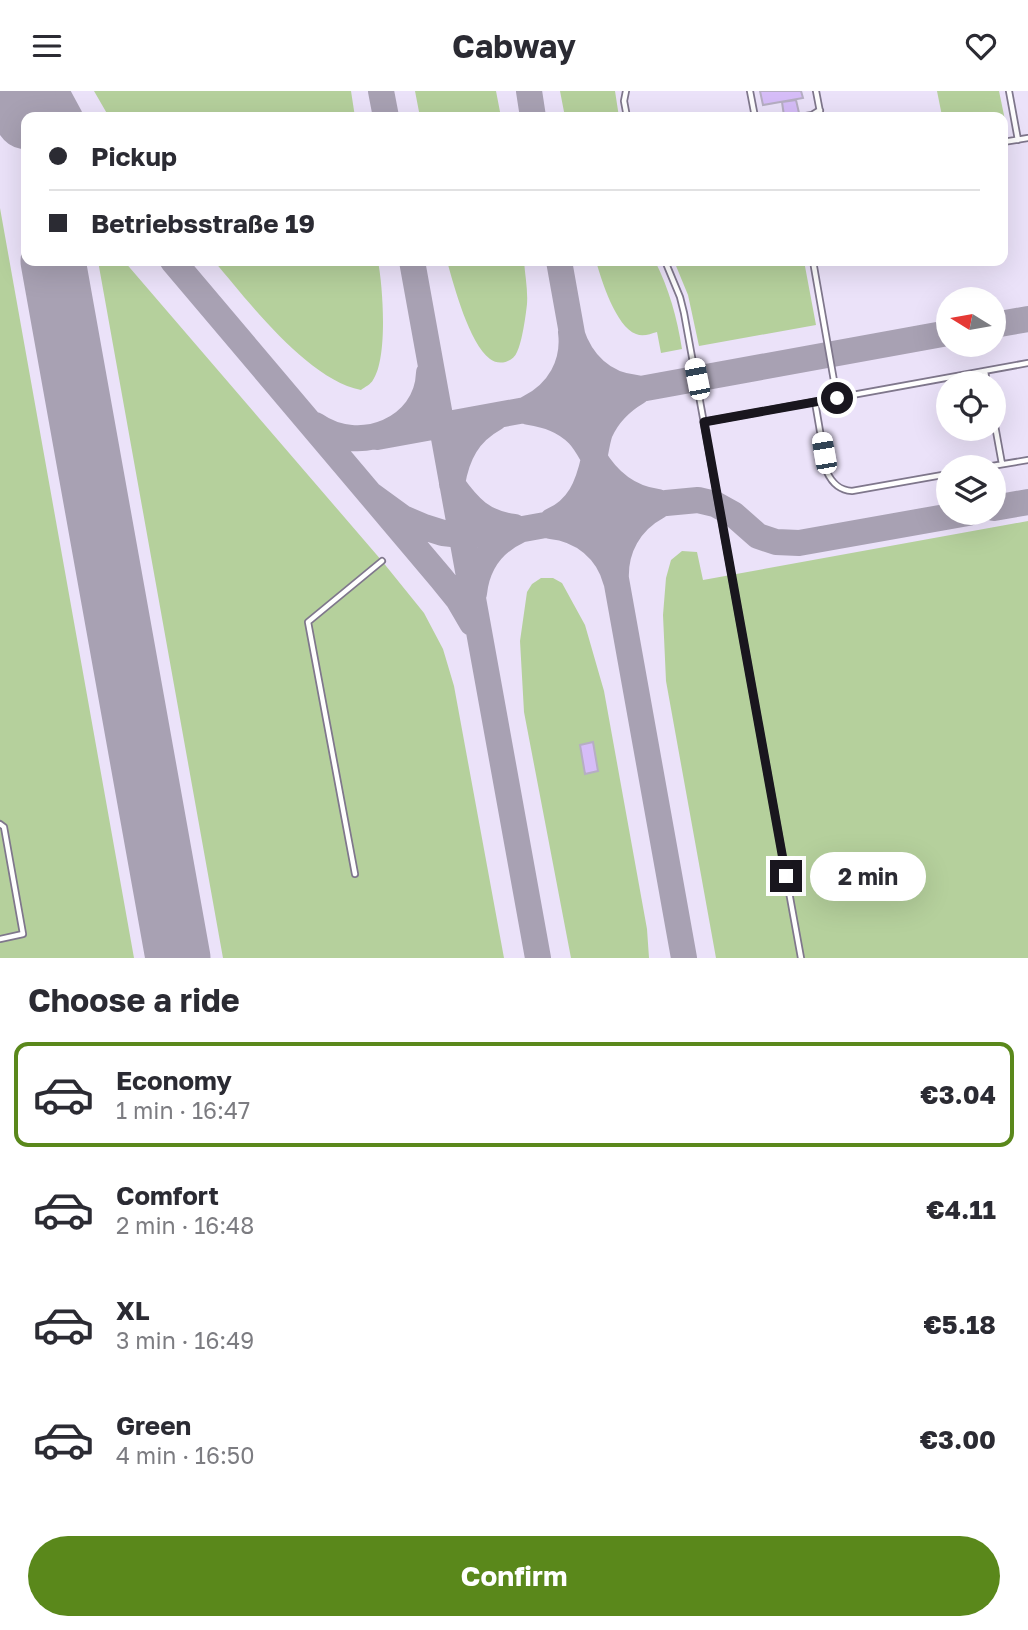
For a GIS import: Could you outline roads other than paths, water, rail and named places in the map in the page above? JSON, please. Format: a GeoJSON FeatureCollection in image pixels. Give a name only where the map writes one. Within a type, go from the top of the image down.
{"type":"FeatureCollection","features":[{"type":"Feature","properties":{"kind":"lane"},"geometry":{"type":"LineString","coordinates":[[626,91],[626,112]]}},
{"type":"Feature","properties":{"kind":"lane"},"geometry":{"type":"LineString","coordinates":[[750,91],[754,112]]}},
{"type":"Feature","properties":{"kind":"lane"},"geometry":{"type":"LineString","coordinates":[[816,91],[820,110],[817,112]]}},
{"type":"Feature","properties":{"kind":"lane"},"geometry":{"type":"LineString","coordinates":[[1009,91],[1018,140]]}},
{"type":"Feature","properties":{"kind":"lane"},"geometry":{"type":"LineString","coordinates":[[1008,141],[1028,138]]}},
{"type":"Feature","properties":{"kind":"lane"},"geometry":{"type":"LineString","coordinates":[[667,266],[680,297],[690,346],[801,958]]}},
{"type":"Feature","properties":{"kind":"lane"},"geometry":{"type":"LineString","coordinates":[[814,266],[837,398]]}},
{"type":"Feature","properties":{"kind":"lane"},"geometry":{"type":"LineString","coordinates":[[985,371],[1028,363]]}},
{"type":"Feature","properties":{"kind":"lane"},"geometry":{"type":"LineString","coordinates":[[704,422],[936,380]]}},
{"type":"Feature","properties":{"kind":"lane"},"geometry":{"type":"LineString","coordinates":[[815,402],[827,472],[839,488],[852,491],[936,476]]}},
{"type":"Feature","properties":{"kind":"lane"},"geometry":{"type":"LineString","coordinates":[[1006,463],[1028,460]]}},
{"type":"Feature","properties":{"kind":"lane"},"geometry":{"type":"LineString","coordinates":[[355,874],[308,622],[382,561]]}},
{"type":"Feature","properties":{"kind":"lane"},"geometry":{"type":"LineString","coordinates":[[0,824],[4,827],[23,934],[0,939]]}}]}
